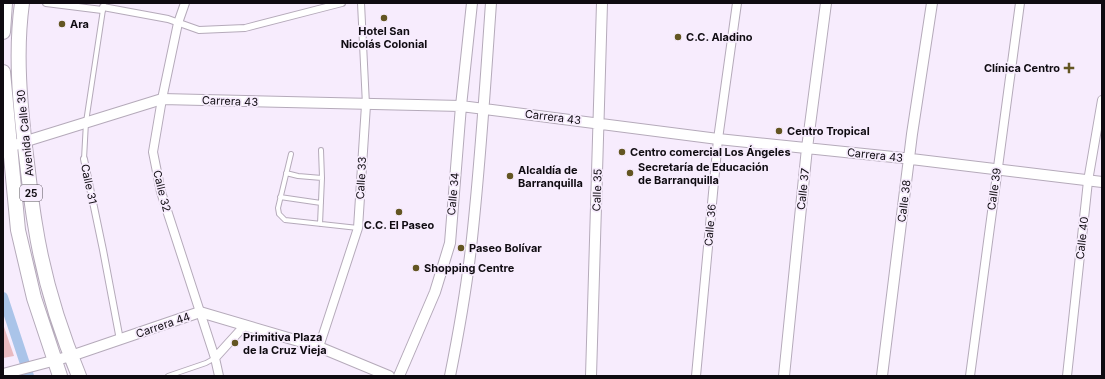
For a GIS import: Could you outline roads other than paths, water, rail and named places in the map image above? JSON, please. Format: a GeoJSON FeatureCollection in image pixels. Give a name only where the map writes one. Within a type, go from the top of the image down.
{"type":"FeatureCollection","features":[{"type":"Feature","properties":{"kind":"highway"},"geometry":{"type":"LineString","coordinates":[[3,32],[5,3]]}},
{"type":"Feature","properties":{"kind":"highway","name":"Avenida Calle 30"},"geometry":{"type":"LineString","coordinates":[[22,3],[18,51],[20,103],[35,224],[50,292],[79,376]]}},
{"type":"Feature","properties":{"kind":"highway","name":"Avenida Calle 30"},"geometry":{"type":"LineString","coordinates":[[3,72],[5,149],[18,230],[34,298],[60,376]]}},
{"type":"Feature","properties":{"kind":"street"},"geometry":{"type":"LineString","coordinates":[[46,3],[102,7],[168,19],[198,30],[245,28],[342,3]]}},
{"type":"Feature","properties":{"kind":"street","name":"Calle 32"},"geometry":{"type":"LineString","coordinates":[[185,3],[178,22],[153,152],[161,192],[215,358],[219,376]]}},
{"type":"Feature","properties":{"kind":"street","name":"Calle 33"},"geometry":{"type":"LineString","coordinates":[[319,347],[358,228],[366,104],[361,3]]}},
{"type":"Feature","properties":{"kind":"street","name":"Calle 34"},"geometry":{"type":"LineString","coordinates":[[399,376],[435,292],[450,243],[461,106],[472,3]]}},
{"type":"Feature","properties":{"kind":"street","name":"Calle 34"},"geometry":{"type":"LineString","coordinates":[[450,376],[461,319],[470,256],[484,109],[491,3]]}},
{"type":"Feature","properties":{"kind":"street","name":"Calle 35"},"geometry":{"type":"LineString","coordinates":[[591,376],[602,3]]}},
{"type":"Feature","properties":{"kind":"street","name":"Calle 36"},"geometry":{"type":"LineString","coordinates":[[696,376],[718,139],[737,3]]}},
{"type":"Feature","properties":{"kind":"street","name":"Calle 37"},"geometry":{"type":"LineString","coordinates":[[784,376],[807,148],[826,3]]}},
{"type":"Feature","properties":{"kind":"street","name":"Calle 38"},"geometry":{"type":"LineString","coordinates":[[882,376],[909,159],[932,3]]}},
{"type":"Feature","properties":{"kind":"street","name":"Calle 39"},"geometry":{"type":"LineString","coordinates":[[970,376],[1020,3]]}},
{"type":"Feature","properties":{"kind":"street","name":"Carrera 43"},"geometry":{"type":"LineString","coordinates":[[5,149],[162,99],[461,106],[718,139],[909,159],[1102,182]]}},
{"type":"Feature","properties":{"kind":"street","name":"Calle 40"},"geometry":{"type":"LineString","coordinates":[[1067,376],[1088,181],[1102,100]]}},
{"type":"Feature","properties":{"kind":"street","name":"Calle 31"},"geometry":{"type":"LineString","coordinates":[[84,159],[120,340]]}},
{"type":"Feature","properties":{"kind":"street","name":"Carrera 44"},"geometry":{"type":"LineString","coordinates":[[3,374],[71,356],[200,312],[319,347],[389,376]]}},
{"type":"Feature","properties":{"kind":"street"},"geometry":{"type":"LineString","coordinates":[[215,358],[245,325]]}},
{"type":"Feature","properties":{"kind":"lane","name":"Calle 31"},"geometry":{"type":"LineString","coordinates":[[84,159],[86,122],[102,7]]}},
{"type":"Feature","properties":{"kind":"lane"},"geometry":{"type":"LineString","coordinates":[[320,224],[322,178],[321,150]]}},
{"type":"Feature","properties":{"kind":"lane"},"geometry":{"type":"LineString","coordinates":[[290,154],[280,197],[278,208],[279,214],[285,220],[358,228]]}},
{"type":"Feature","properties":{"kind":"lane"},"geometry":{"type":"LineString","coordinates":[[286,173],[298,176],[322,178]]}},
{"type":"Feature","properties":{"kind":"lane"},"geometry":{"type":"LineString","coordinates":[[280,197],[321,203]]}},
{"type":"Feature","properties":{"kind":"lane"},"geometry":{"type":"LineString","coordinates":[[168,376],[206,363],[215,358]]}},
{"type":"Feature","properties":{"kind":"waterway"},"geometry":{"type":"LineString","coordinates":[[3,297],[29,376]]}},
{"type":"Feature","properties":{"kind":"place","name":"Hotel San Nicolás Colonial"},"geometry":{"type":"Point","coordinates":[384,18]}},
{"type":"Feature","properties":{"kind":"place","name":"Ara"},"geometry":{"type":"Point","coordinates":[62,24]}},
{"type":"Feature","properties":{"kind":"place","name":"C.C. Aladino"},"geometry":{"type":"Point","coordinates":[678,37]}},
{"type":"Feature","properties":{"kind":"place","name":"Clínica Centro"},"geometry":{"type":"Point","coordinates":[1069,68]}},
{"type":"Feature","properties":{"kind":"place","name":"Centro Tropical"},"geometry":{"type":"Point","coordinates":[779,131]}},
{"type":"Feature","properties":{"kind":"place","name":"Centro comercial Los Ángeles"},"geometry":{"type":"Point","coordinates":[622,152]}},
{"type":"Feature","properties":{"kind":"place","name":"Secretaría de Educación de Barranquilla"},"geometry":{"type":"Point","coordinates":[630,173]}},
{"type":"Feature","properties":{"kind":"place","name":"Alcaldía de Barranquilla"},"geometry":{"type":"Point","coordinates":[510,176]}},
{"type":"Feature","properties":{"kind":"place","name":"C.C. El Paseo"},"geometry":{"type":"Point","coordinates":[399,212]}},
{"type":"Feature","properties":{"kind":"place","name":"Paseo Bolívar"},"geometry":{"type":"Point","coordinates":[461,248]}},
{"type":"Feature","properties":{"kind":"place","name":"Shopping Centre"},"geometry":{"type":"Point","coordinates":[416,268]}},
{"type":"Feature","properties":{"kind":"place","name":"Primitiva Plaza de la Cruz Vieja"},"geometry":{"type":"Point","coordinates":[235,343]}}]}
